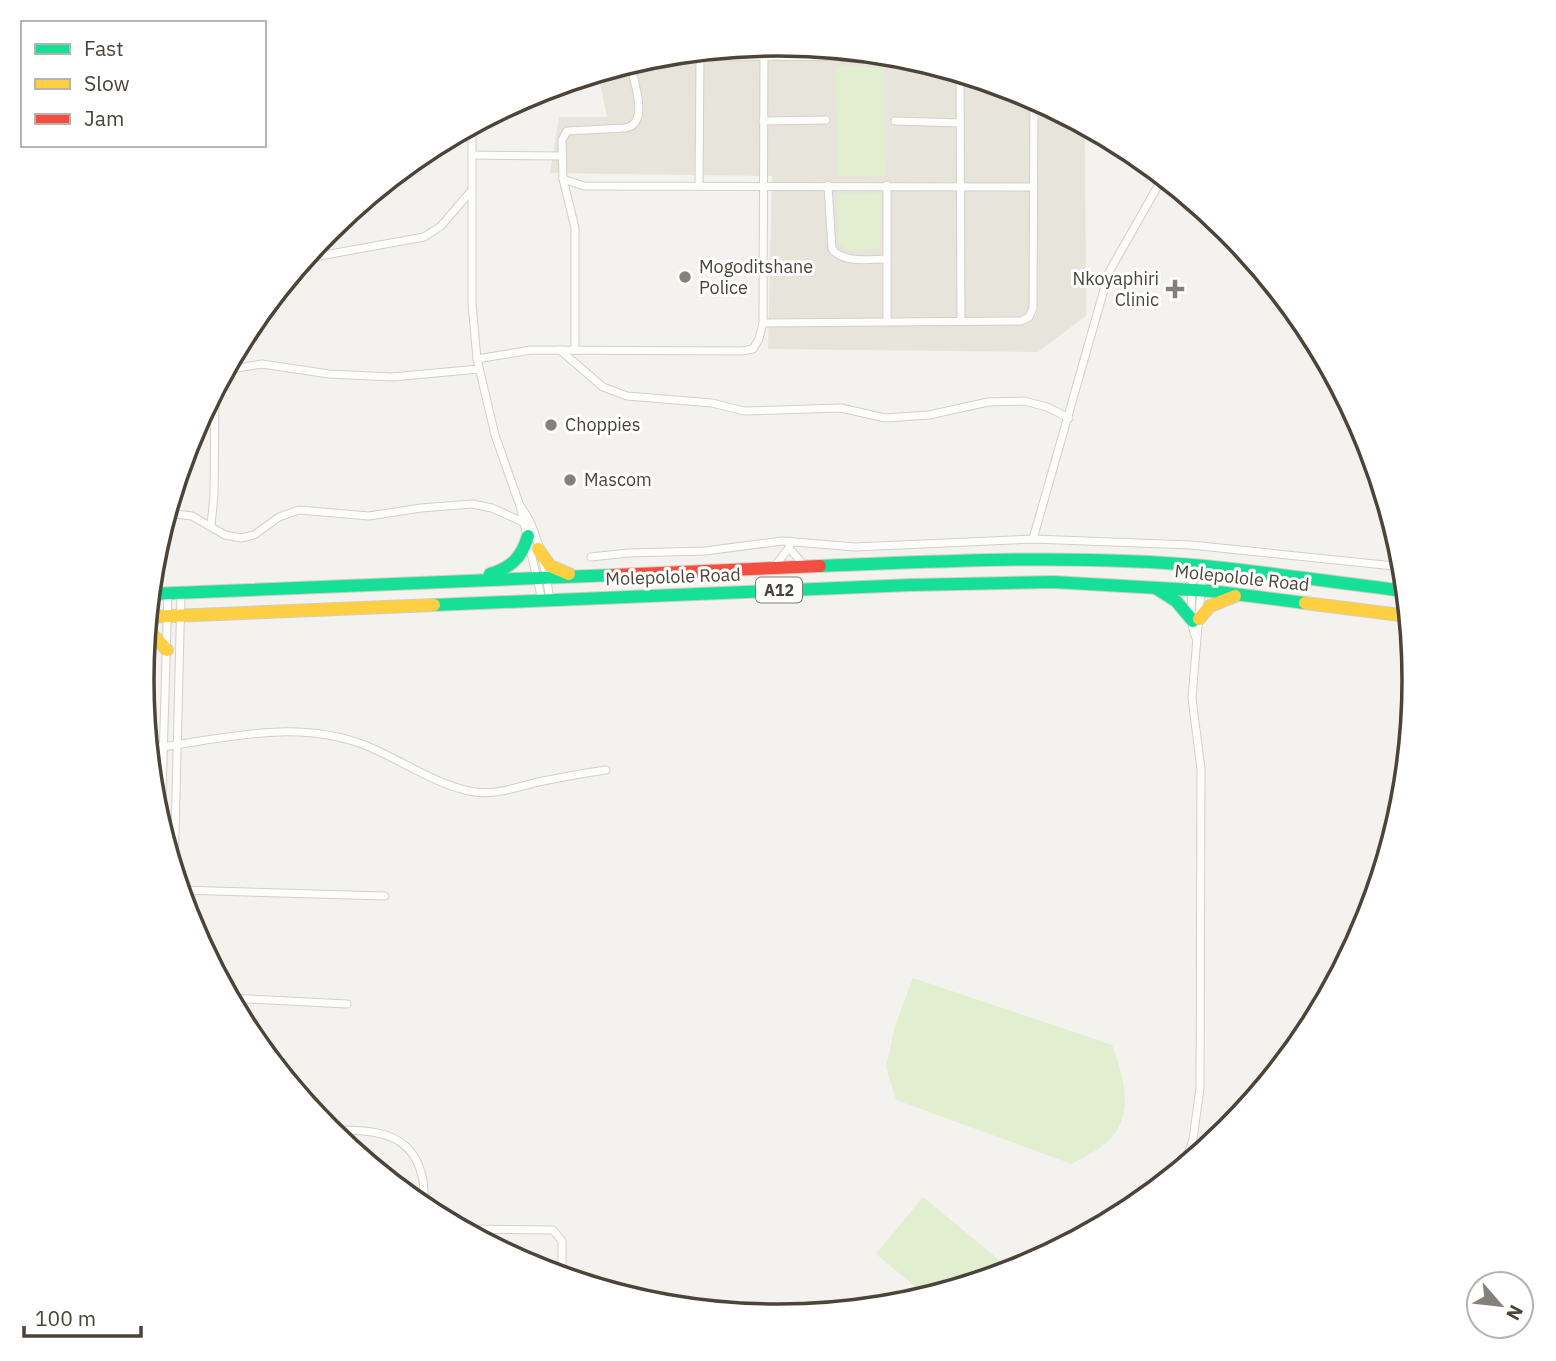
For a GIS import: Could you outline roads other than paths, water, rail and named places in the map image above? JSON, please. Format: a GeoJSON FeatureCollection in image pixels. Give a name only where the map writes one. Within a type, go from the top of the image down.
{"type":"FeatureCollection","features":[{"type":"Feature","properties":{"kind":"main road"},"geometry":{"type":"LineString","coordinates":[[473,579],[508,569],[522,555],[528,536]]}},
{"type":"Feature","properties":{"kind":"main road"},"geometry":{"type":"LineString","coordinates":[[538,549],[555,570],[576,576]]}},
{"type":"Feature","properties":{"kind":"main road","name":"Molepolole Road"},"geometry":{"type":"LineString","coordinates":[[160,593],[989,559],[1199,566],[1396,590]]}},
{"type":"Feature","properties":{"kind":"main road","name":"Molepolole Road"},"geometry":{"type":"LineString","coordinates":[[157,617],[910,585],[1053,582],[1242,594],[1399,615]]}},
{"type":"Feature","properties":{"kind":"main road"},"geometry":{"type":"LineString","coordinates":[[1153,587],[1176,601],[1196,620],[1213,603],[1242,594]]}},
{"type":"Feature","properties":{"kind":"main road"},"geometry":{"type":"LineString","coordinates":[[155,638],[167,650]]}},
{"type":"Feature","properties":{"kind":"street"},"geometry":{"type":"LineString","coordinates":[[754,57],[819,57]]}},
{"type":"Feature","properties":{"kind":"street"},"geometry":{"type":"LineString","coordinates":[[477,359],[530,350],[742,352],[753,349],[759,339],[762,323],[763,57]]}},
{"type":"Feature","properties":{"kind":"street"},"geometry":{"type":"LineString","coordinates":[[699,185],[700,61]]}},
{"type":"Feature","properties":{"kind":"street"},"geometry":{"type":"LineString","coordinates":[[575,350],[575,228],[563,179],[562,140],[567,131],[625,128],[636,123],[639,108],[632,73]]}},
{"type":"Feature","properties":{"kind":"street"},"geometry":{"type":"LineString","coordinates":[[960,83],[961,320]]}},
{"type":"Feature","properties":{"kind":"street"},"geometry":{"type":"LineString","coordinates":[[762,323],[1021,321],[1029,317],[1033,308],[1034,111]]}},
{"type":"Feature","properties":{"kind":"street"},"geometry":{"type":"LineString","coordinates":[[763,121],[826,120]]}},
{"type":"Feature","properties":{"kind":"street"},"geometry":{"type":"LineString","coordinates":[[895,121],[960,123]]}},
{"type":"Feature","properties":{"kind":"street"},"geometry":{"type":"LineString","coordinates":[[472,137],[472,303],[477,359],[495,435],[542,578]]}},
{"type":"Feature","properties":{"kind":"street"},"geometry":{"type":"LineString","coordinates":[[472,155],[562,156]]}},
{"type":"Feature","properties":{"kind":"street"},"geometry":{"type":"LineString","coordinates":[[563,179],[584,186],[1034,187]]}},
{"type":"Feature","properties":{"kind":"street"},"geometry":{"type":"LineString","coordinates":[[828,185],[832,249],[835,253],[846,258],[887,259]]}},
{"type":"Feature","properties":{"kind":"street"},"geometry":{"type":"LineString","coordinates":[[887,185],[887,321]]}},
{"type":"Feature","properties":{"kind":"street"},"geometry":{"type":"LineString","coordinates":[[1033,540],[1109,272],[1158,185]]}},
{"type":"Feature","properties":{"kind":"street"},"geometry":{"type":"LineString","coordinates":[[320,256],[425,237],[441,226],[471,191]]}},
{"type":"Feature","properties":{"kind":"street"},"geometry":{"type":"LineString","coordinates":[[560,350],[603,387],[626,396],[712,403],[744,411],[841,408],[885,418],[929,415],[988,402],[1024,401],[1047,407],[1069,418]]}},
{"type":"Feature","properties":{"kind":"street"},"geometry":{"type":"LineString","coordinates":[[237,368],[262,364],[337,375],[392,377],[479,369]]}},
{"type":"Feature","properties":{"kind":"street"},"geometry":{"type":"LineString","coordinates":[[211,526],[215,411]]}},
{"type":"Feature","properties":{"kind":"street"},"geometry":{"type":"LineString","coordinates":[[176,514],[192,516],[225,535],[241,538],[254,535],[279,517],[299,510],[369,516],[472,504],[492,508],[523,522]]}},
{"type":"Feature","properties":{"kind":"street"},"geometry":{"type":"LineString","coordinates":[[520,506],[527,516],[538,549],[546,600]]}},
{"type":"Feature","properties":{"kind":"street"},"geometry":{"type":"LineString","coordinates":[[592,557],[790,544],[855,547],[1033,540],[1191,545],[1392,566]]}},
{"type":"Feature","properties":{"kind":"street"},"geometry":{"type":"LineString","coordinates":[[790,544],[806,567]]}},
{"type":"Feature","properties":{"kind":"street"},"geometry":{"type":"LineString","coordinates":[[773,568],[790,544]]}},
{"type":"Feature","properties":{"kind":"street"},"geometry":{"type":"LineString","coordinates":[[1190,1150],[1200,1088],[1201,769],[1192,698],[1199,566]]}},
{"type":"Feature","properties":{"kind":"street"},"geometry":{"type":"LineString","coordinates":[[174,592],[179,663],[175,841]]}},
{"type":"Feature","properties":{"kind":"street"},"geometry":{"type":"LineString","coordinates":[[161,775],[163,690],[174,617],[174,592]]}},
{"type":"Feature","properties":{"kind":"street"},"geometry":{"type":"LineString","coordinates":[[166,664],[179,663]]}},
{"type":"Feature","properties":{"kind":"street"},"geometry":{"type":"LineString","coordinates":[[158,747],[279,731],[317,732],[365,746],[434,779],[470,792],[496,793],[606,769]]}},
{"type":"Feature","properties":{"kind":"street"},"geometry":{"type":"LineString","coordinates":[[190,890],[385,896]]}},
{"type":"Feature","properties":{"kind":"street"},"geometry":{"type":"LineString","coordinates":[[241,1000],[347,1004]]}},
{"type":"Feature","properties":{"kind":"street"},"geometry":{"type":"LineString","coordinates":[[345,1130],[369,1130],[390,1135],[414,1154],[423,1177],[424,1195]]}},
{"type":"Feature","properties":{"kind":"street"},"geometry":{"type":"LineString","coordinates":[[479,1228],[553,1230],[562,1241],[562,1266]]}},
{"type":"Feature","properties":{"kind":"place","name":"Mogoditshane Police"},"geometry":{"type":"Point","coordinates":[685,277]}},
{"type":"Feature","properties":{"kind":"place","name":"Nkoyaphiri Clinic"},"geometry":{"type":"Point","coordinates":[1175,289]}},
{"type":"Feature","properties":{"kind":"place","name":"Choppies"},"geometry":{"type":"Point","coordinates":[551,425]}},
{"type":"Feature","properties":{"kind":"place","name":"Mascom"},"geometry":{"type":"Point","coordinates":[570,480]}}]}
